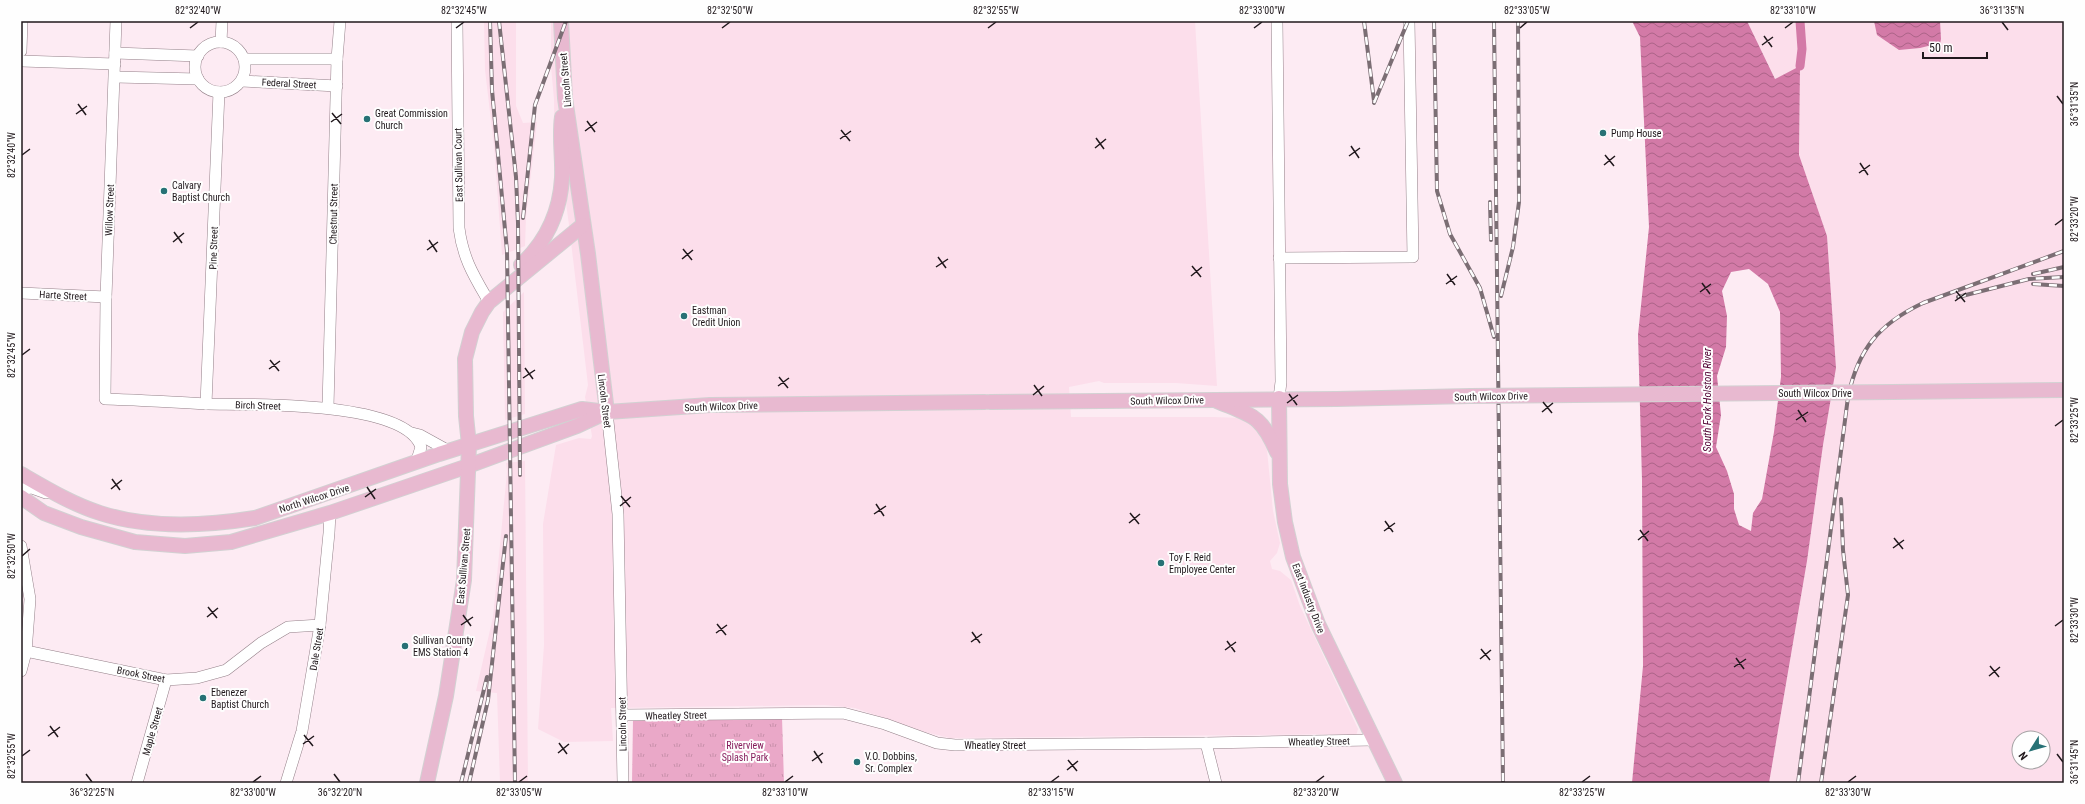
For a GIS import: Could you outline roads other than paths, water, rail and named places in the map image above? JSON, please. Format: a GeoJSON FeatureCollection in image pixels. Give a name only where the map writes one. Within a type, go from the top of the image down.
{"type":"FeatureCollection","features":[{"type":"Feature","properties":{"kind":"main road","name":"Lincoln Street"},"geometry":{"type":"LineString","coordinates":[[561,21],[565,98],[607,412]]}},
{"type":"Feature","properties":{"kind":"main road"},"geometry":{"type":"LineString","coordinates":[[468,466],[469,445],[466,409],[466,359],[472,332],[499,285],[526,260],[542,241],[550,228],[558,201],[562,179],[561,125],[565,98]]}},
{"type":"Feature","properties":{"kind":"main road"},"geometry":{"type":"LineString","coordinates":[[489,302],[583,225]]}},
{"type":"Feature","properties":{"kind":"main road","name":"South Wilcox Drive"},"geometry":{"type":"LineString","coordinates":[[468,466],[577,426],[607,412],[710,405],[2064,390]]}},
{"type":"Feature","properties":{"kind":"main road","name":"East Industry Drive"},"geometry":{"type":"LineString","coordinates":[[1279,398],[1280,484],[1285,522],[1295,564],[1318,624],[1395,783]]}},
{"type":"Feature","properties":{"kind":"main road"},"geometry":{"type":"LineString","coordinates":[[1211,399],[1250,415],[1262,423],[1280,458]]}},
{"type":"Feature","properties":{"kind":"main road","name":"North Wilcox Drive"},"geometry":{"type":"LineString","coordinates":[[21,474],[62,498],[101,514],[164,525],[228,522],[255,518],[449,451],[582,409],[607,412]]}},
{"type":"Feature","properties":{"kind":"main road","name":"North Wilcox Drive"},"geometry":{"type":"LineString","coordinates":[[21,497],[44,513],[81,527],[135,542],[192,546],[230,542],[330,513],[468,466]]}},
{"type":"Feature","properties":{"kind":"main road","name":"East Sullivan Street"},"geometry":{"type":"LineString","coordinates":[[427,783],[446,696],[464,580],[468,466]]}},
{"type":"Feature","properties":{"kind":"main road"},"geometry":{"type":"LineString","coordinates":[[330,493],[330,513]]}},
{"type":"Feature","properties":{"kind":"main road"},"geometry":{"type":"LineString","coordinates":[[192,546],[194,524]]}},
{"type":"Feature","properties":{"kind":"street"},"geometry":{"type":"LineString","coordinates":[[21,51],[22,21]]}},
{"type":"Feature","properties":{"kind":"street","name":"Willow Street"},"geometry":{"type":"LineString","coordinates":[[105,399],[106,297],[116,21]]}},
{"type":"Feature","properties":{"kind":"street"},"geometry":{"type":"LineString","coordinates":[[222,21],[222,42]]}},
{"type":"Feature","properties":{"kind":"street","name":"Chestnut Street"},"geometry":{"type":"LineString","coordinates":[[328,407],[337,59],[340,21]]}},
{"type":"Feature","properties":{"kind":"street","name":"East Sullivan Court"},"geometry":{"type":"LineString","coordinates":[[457,21],[459,228],[462,250],[469,267],[489,302]]}},
{"type":"Feature","properties":{"kind":"street"},"geometry":{"type":"LineString","coordinates":[[1277,21],[1281,382],[1279,398]]}},
{"type":"Feature","properties":{"kind":"street"},"geometry":{"type":"LineString","coordinates":[[1279,258],[1413,257],[1409,21]]}},
{"type":"Feature","properties":{"kind":"street"},"geometry":{"type":"LineString","coordinates":[[222,42],[235,47],[244,59],[245,66],[242,81],[232,90],[219,92],[209,89],[198,78],[196,71],[198,56],[208,46],[222,42]]}},
{"type":"Feature","properties":{"kind":"street"},"geometry":{"type":"LineString","coordinates":[[21,61],[198,56]]}},
{"type":"Feature","properties":{"kind":"street"},"geometry":{"type":"LineString","coordinates":[[244,59],[337,59]]}},
{"type":"Feature","properties":{"kind":"street"},"geometry":{"type":"LineString","coordinates":[[115,77],[198,78]]}},
{"type":"Feature","properties":{"kind":"street","name":"Federal Street"},"geometry":{"type":"LineString","coordinates":[[242,81],[337,86]]}},
{"type":"Feature","properties":{"kind":"street","name":"Pine Street"},"geometry":{"type":"LineString","coordinates":[[206,404],[219,92]]}},
{"type":"Feature","properties":{"kind":"street","name":"Harte Street"},"geometry":{"type":"LineString","coordinates":[[21,293],[106,297]]}},
{"type":"Feature","properties":{"kind":"street","name":"Birch Street"},"geometry":{"type":"LineString","coordinates":[[105,399],[206,404],[328,407],[370,415],[385,420],[417,439],[421,447],[416,463]]}},
{"type":"Feature","properties":{"kind":"street","name":"Lincoln Street"},"geometry":{"type":"LineString","coordinates":[[607,412],[618,514],[623,783]]}},
{"type":"Feature","properties":{"kind":"street","name":"Birch Street"},"geometry":{"type":"LineString","coordinates":[[407,432],[420,435],[449,451]]}},
{"type":"Feature","properties":{"kind":"street"},"geometry":{"type":"LineString","coordinates":[[21,489],[32,488],[62,498]]}},
{"type":"Feature","properties":{"kind":"street","name":"Dale Street"},"geometry":{"type":"LineString","coordinates":[[286,783],[302,731],[320,625],[330,513]]}},
{"type":"Feature","properties":{"kind":"street"},"geometry":{"type":"LineString","coordinates":[[21,546],[30,599],[21,671]]}},
{"type":"Feature","properties":{"kind":"street","name":"Brook Street"},"geometry":{"type":"LineString","coordinates":[[24,651],[166,680],[197,678],[226,670],[261,643],[288,626],[320,625]]}},
{"type":"Feature","properties":{"kind":"street","name":"Maple Street"},"geometry":{"type":"LineString","coordinates":[[137,783],[166,680]]}},
{"type":"Feature","properties":{"kind":"street","name":"Wheatley Street"},"geometry":{"type":"LineString","coordinates":[[622,715],[844,713],[885,724],[937,743],[955,745],[1373,740]]}},
{"type":"Feature","properties":{"kind":"street"},"geometry":{"type":"LineString","coordinates":[[1206,743],[1216,783]]}},
{"type":"Feature","properties":{"kind":"water","name":"South Fork Holston River"},"geometry":{"type":"Polygon","coordinates":[[[1632,21],[1747,21],[1775,79],[1800,66],[1799,155],[1827,236],[1836,368],[1823,445],[1807,561],[1769,783],[1632,783],[1643,666],[1642,480],[1638,335],[1649,227],[1640,37],[1632,21]],[[1749,269],[1731,272],[1722,291],[1727,316],[1726,347],[1717,376],[1721,415],[1716,447],[1727,471],[1734,494],[1734,509],[1739,525],[1751,531],[1753,513],[1762,499],[1774,432],[1781,377],[1780,312],[1768,284],[1749,269]]]}},
{"type":"Feature","properties":{"kind":"water"},"geometry":{"type":"Polygon","coordinates":[[[1874,21],[1940,21],[1941,39],[1939,49],[1928,46],[1899,50],[1877,35],[1874,21]]]}},
{"type":"Feature","properties":{"kind":"waterway"},"geometry":{"type":"LineString","coordinates":[[1800,21],[1802,49],[1800,66]]}},
{"type":"Feature","properties":{"kind":"railway"},"geometry":{"type":"LineString","coordinates":[[490,21],[492,90],[507,251],[515,783]]}},
{"type":"Feature","properties":{"kind":"railway"},"geometry":{"type":"LineString","coordinates":[[499,21],[516,177],[518,223],[520,475]]}},
{"type":"Feature","properties":{"kind":"railway"},"geometry":{"type":"LineString","coordinates":[[523,218],[535,105],[566,21]]}},
{"type":"Feature","properties":{"kind":"railway"},"geometry":{"type":"LineString","coordinates":[[1364,21],[1374,101]]}},
{"type":"Feature","properties":{"kind":"railway"},"geometry":{"type":"LineString","coordinates":[[1374,103],[1408,21]]}},
{"type":"Feature","properties":{"kind":"railway"},"geometry":{"type":"LineString","coordinates":[[1434,21],[1437,191],[1450,234],[1480,288],[1494,337]]}},
{"type":"Feature","properties":{"kind":"railway"},"geometry":{"type":"LineString","coordinates":[[1494,21],[1503,783]]}},
{"type":"Feature","properties":{"kind":"railway"},"geometry":{"type":"LineString","coordinates":[[1501,296],[1513,247],[1519,202],[1518,21]]}},
{"type":"Feature","properties":{"kind":"railway"},"geometry":{"type":"LineString","coordinates":[[1490,202],[1491,240]]}},
{"type":"Feature","properties":{"kind":"railway"},"geometry":{"type":"LineString","coordinates":[[1798,783],[1848,397],[1852,380],[1858,365],[1873,340],[1883,329],[1908,311],[1923,303],[2064,251]]}},
{"type":"Feature","properties":{"kind":"railway"},"geometry":{"type":"LineString","coordinates":[[2033,274],[2064,267]]}},
{"type":"Feature","properties":{"kind":"railway"},"geometry":{"type":"LineString","coordinates":[[1958,297],[2029,279],[2064,277]]}},
{"type":"Feature","properties":{"kind":"railway"},"geometry":{"type":"LineString","coordinates":[[2033,284],[2064,286]]}},
{"type":"Feature","properties":{"kind":"railway"},"geometry":{"type":"LineString","coordinates":[[1821,783],[1848,595],[1843,550],[1841,499]]}},
{"type":"Feature","properties":{"kind":"railway"},"geometry":{"type":"LineString","coordinates":[[469,783],[488,700],[506,536]]}},
{"type":"Feature","properties":{"kind":"railway"},"geometry":{"type":"LineString","coordinates":[[461,783],[487,677]]}},
{"type":"Feature","properties":{"kind":"place","name":"Great Commission Church"},"geometry":{"type":"Point","coordinates":[367,119]}},
{"type":"Feature","properties":{"kind":"place","name":"Pump House"},"geometry":{"type":"Point","coordinates":[1603,133]}},
{"type":"Feature","properties":{"kind":"place","name":"Calvary Baptist Church"},"geometry":{"type":"Point","coordinates":[164,191]}},
{"type":"Feature","properties":{"kind":"place","name":"Eastman Credit Union"},"geometry":{"type":"Point","coordinates":[684,316]}},
{"type":"Feature","properties":{"kind":"place","name":"Toy F. Reid Employee Center"},"geometry":{"type":"Point","coordinates":[1161,563]}},
{"type":"Feature","properties":{"kind":"place","name":"Sullivan County EMS Station 4"},"geometry":{"type":"Point","coordinates":[405,646]}},
{"type":"Feature","properties":{"kind":"place","name":"Ebenezer Baptist Church"},"geometry":{"type":"Point","coordinates":[203,698]}},
{"type":"Feature","properties":{"kind":"place","name":"V.O. Dobbins, Sr. Complex"},"geometry":{"type":"Point","coordinates":[857,762]}},
{"type":"Feature","properties":{"kind":"park label","name":"Riverview Splash Park"},"geometry":{"type":"Point","coordinates":[745,750]}}]}
